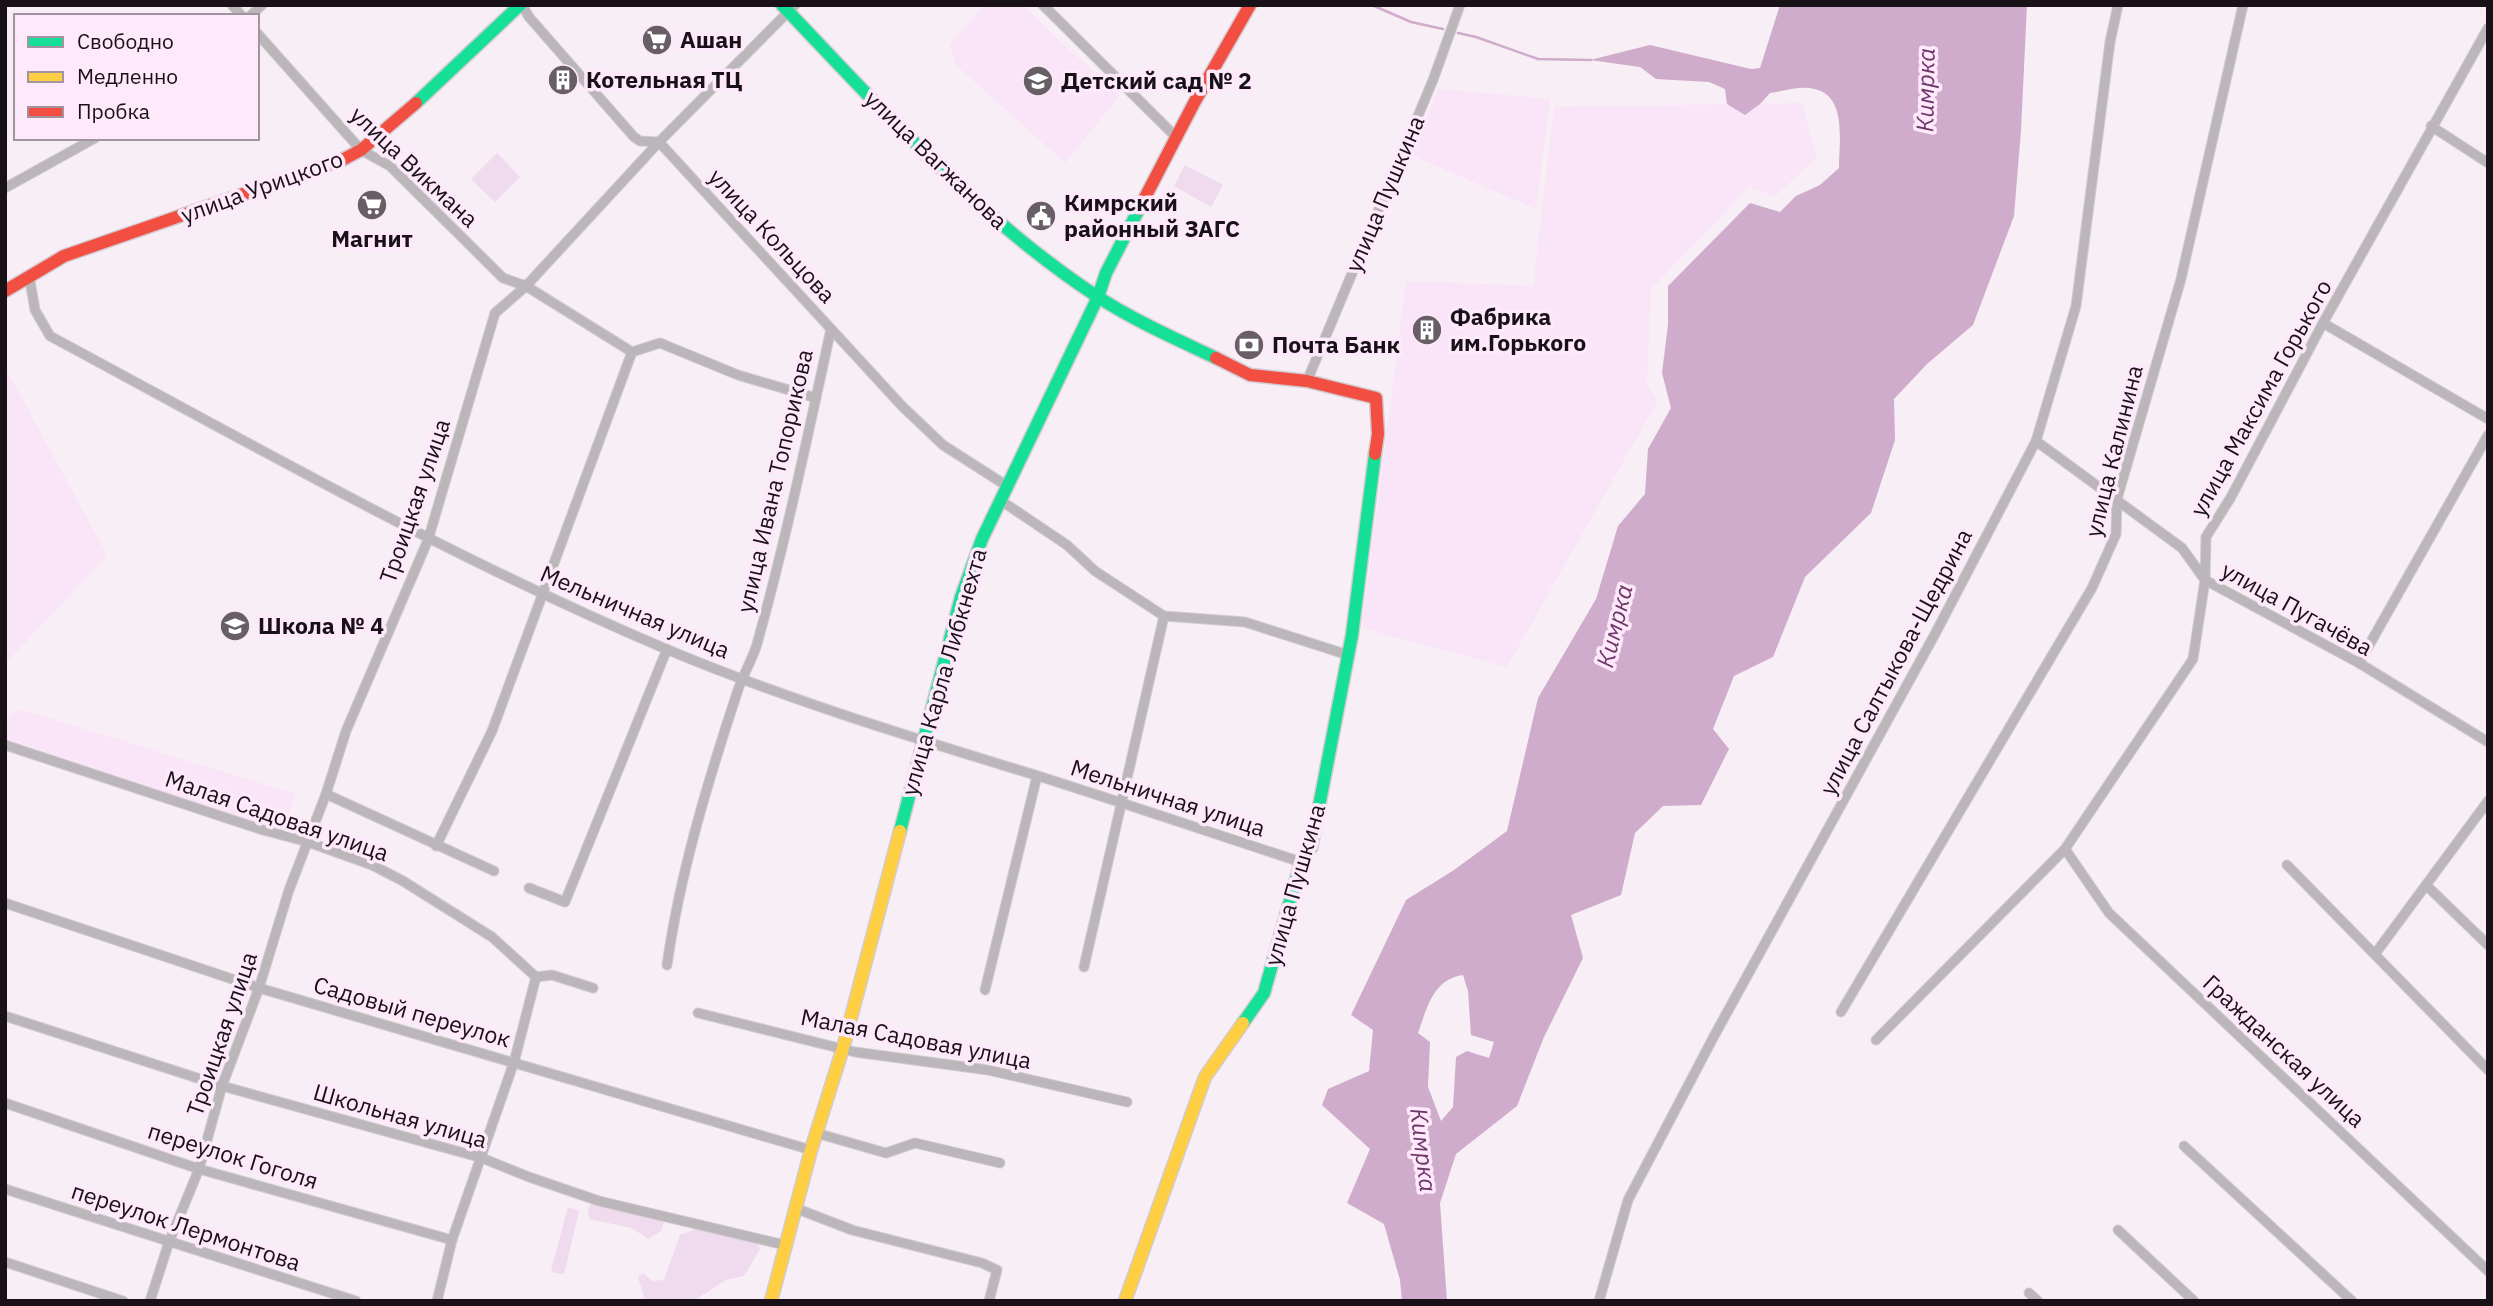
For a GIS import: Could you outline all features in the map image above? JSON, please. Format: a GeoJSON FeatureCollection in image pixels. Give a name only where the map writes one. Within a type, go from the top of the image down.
{"type":"FeatureCollection","features":[{"type":"Feature","properties":{"kind":"street","name":"улица Кольцова"},"geometry":{"type":"LineString","coordinates":[[521,5],[634,137],[640,141],[659,142],[902,406],[943,445],[1007,486]]}},
{"type":"Feature","properties":{"kind":"street","name":"улица Урицкого"},"geometry":{"type":"LineString","coordinates":[[5,291],[64,256],[342,160],[361,150],[393,124],[521,5]]}},
{"type":"Feature","properties":{"kind":"street"},"geometry":{"type":"LineString","coordinates":[[1043,5],[1176,137]]}},
{"type":"Feature","properties":{"kind":"street","name":"улица Карла Либкнехта"},"geometry":{"type":"LineString","coordinates":[[771,1301],[811,1150],[843,1048],[961,597],[982,540],[1098,297],[1106,273],[1176,137],[1250,5]]}},
{"type":"Feature","properties":{"kind":"street","name":"улица Пушкина"},"geometry":{"type":"LineString","coordinates":[[1307,381],[1433,80],[1460,5]]}},
{"type":"Feature","properties":{"kind":"street","name":"улица Салтыкова-Щедрина"},"geometry":{"type":"LineString","coordinates":[[1599,1301],[1628,1200],[1713,1038],[1935,634],[2036,441],[2076,306],[2110,42],[2118,5]]}},
{"type":"Feature","properties":{"kind":"street","name":"улица Калинина"},"geometry":{"type":"LineString","coordinates":[[1841,1012],[2092,588],[2116,534],[2117,499],[2181,279],[2243,5]]}},
{"type":"Feature","properties":{"kind":"street","name":"Троицкая улица"},"geometry":{"type":"LineString","coordinates":[[150,1301],[169,1242],[199,1169],[222,1086],[259,988],[289,890],[326,794],[346,731],[428,540],[495,313],[526,286],[788,7]]}},
{"type":"Feature","properties":{"kind":"street","name":"улица Вагжанова"},"geometry":{"type":"LineString","coordinates":[[788,7],[945,175],[1027,246],[1098,297],[1145,324],[1250,375],[1307,381],[1376,398]]}},
{"type":"Feature","properties":{"kind":"street","name":"улица Максима Горького"},"geometry":{"type":"LineString","coordinates":[[1876,1040],[2065,849],[2193,659],[2205,580],[2206,537],[2231,497],[2323,323],[2488,28]]}},
{"type":"Feature","properties":{"kind":"street","name":"улица Викмана"},"geometry":{"type":"LineString","coordinates":[[259,35],[361,150],[390,166],[503,278],[526,286],[632,352]]}},
{"type":"Feature","properties":{"kind":"street"},"geometry":{"type":"LineString","coordinates":[[2431,126],[2488,163]]}},
{"type":"Feature","properties":{"kind":"street"},"geometry":{"type":"LineString","coordinates":[[5,188],[91,140]]}},
{"type":"Feature","properties":{"kind":"street","name":"Мельничная улица"},"geometry":{"type":"LineString","coordinates":[[29,275],[34,310],[50,336],[428,540],[544,595],[742,679],[1301,862]]}},
{"type":"Feature","properties":{"kind":"street"},"geometry":{"type":"LineString","coordinates":[[2323,323],[2488,419]]}},
{"type":"Feature","properties":{"kind":"street","name":"улица Ивана Топорикова"},"geometry":{"type":"LineString","coordinates":[[667,965],[672,930],[693,842],[742,679],[756,647],[831,329]]}},
{"type":"Feature","properties":{"kind":"street"},"geometry":{"type":"LineString","coordinates":[[436,846],[492,731],[632,352],[660,343],[738,375],[816,398]]}},
{"type":"Feature","properties":{"kind":"street","name":"улица Пушкина"},"geometry":{"type":"LineString","coordinates":[[1125,1301],[1205,1077],[1264,993],[1301,862],[1311,848],[1349,654],[1378,434],[1376,398]]}},
{"type":"Feature","properties":{"kind":"street"},"geometry":{"type":"LineString","coordinates":[[2359,663],[2488,435]]}},
{"type":"Feature","properties":{"kind":"street","name":"улица Пугачёва"},"geometry":{"type":"LineString","coordinates":[[2036,441],[2182,548],[2205,580],[2359,663],[2488,742]]}},
{"type":"Feature","properties":{"kind":"street"},"geometry":{"type":"LineString","coordinates":[[1000,500],[1067,545],[1095,571],[1164,616],[1245,622],[1349,654]]}},
{"type":"Feature","properties":{"kind":"street"},"geometry":{"type":"LineString","coordinates":[[1084,967],[1164,616]]}},
{"type":"Feature","properties":{"kind":"street"},"geometry":{"type":"LineString","coordinates":[[529,888],[565,902],[667,649]]}},
{"type":"Feature","properties":{"kind":"street","name":"Малая Садовая улица"},"geometry":{"type":"LineString","coordinates":[[5,745],[372,865],[403,881],[492,937],[536,977]]}},
{"type":"Feature","properties":{"kind":"street"},"geometry":{"type":"LineString","coordinates":[[985,990],[1037,776]]}},
{"type":"Feature","properties":{"kind":"street"},"geometry":{"type":"LineString","coordinates":[[326,794],[494,871]]}},
{"type":"Feature","properties":{"kind":"street"},"geometry":{"type":"LineString","coordinates":[[2375,954],[2488,801]]}},
{"type":"Feature","properties":{"kind":"street","name":"Гражданская улица"},"geometry":{"type":"LineString","coordinates":[[2065,849],[2109,913],[2488,1271]]}},
{"type":"Feature","properties":{"kind":"street"},"geometry":{"type":"LineString","coordinates":[[2287,865],[2488,1070]]}},
{"type":"Feature","properties":{"kind":"street"},"geometry":{"type":"LineString","coordinates":[[2427,886],[2488,945]]}},
{"type":"Feature","properties":{"kind":"street","name":"Садовый переулок"},"geometry":{"type":"LineString","coordinates":[[5,903],[259,988],[811,1150]]}},
{"type":"Feature","properties":{"kind":"street"},"geometry":{"type":"LineString","coordinates":[[437,1301],[452,1240],[514,1062],[536,977],[552,975],[593,988]]}},
{"type":"Feature","properties":{"kind":"street","name":"Малая Садовая улица"},"geometry":{"type":"LineString","coordinates":[[698,1013],[855,1052],[988,1070],[1127,1102]]}},
{"type":"Feature","properties":{"kind":"street","name":"Школьная улица"},"geometry":{"type":"LineString","coordinates":[[5,1016],[222,1086],[482,1158],[599,1201],[785,1245]]}},
{"type":"Feature","properties":{"kind":"street","name":"переулок Гоголя"},"geometry":{"type":"LineString","coordinates":[[5,1103],[199,1169],[452,1240]]}},
{"type":"Feature","properties":{"kind":"street"},"geometry":{"type":"LineString","coordinates":[[816,1133],[886,1153],[915,1143],[1000,1163]]}},
{"type":"Feature","properties":{"kind":"street"},"geometry":{"type":"LineString","coordinates":[[2184,1146],[2352,1301]]}},
{"type":"Feature","properties":{"kind":"street","name":"переулок Лермонтова"},"geometry":{"type":"LineString","coordinates":[[5,1189],[356,1301]]}},
{"type":"Feature","properties":{"kind":"street"},"geometry":{"type":"LineString","coordinates":[[795,1208],[852,1230],[982,1263],[997,1270],[989,1301]]}},
{"type":"Feature","properties":{"kind":"street"},"geometry":{"type":"LineString","coordinates":[[2118,1230],[2194,1301]]}},
{"type":"Feature","properties":{"kind":"street"},"geometry":{"type":"LineString","coordinates":[[5,1262],[123,1301]]}},
{"type":"Feature","properties":{"kind":"street"},"geometry":{"type":"LineString","coordinates":[[2029,1293],[2038,1301]]}},
{"type":"Feature","properties":{"kind":"shaded area","name":"Детский сад № 2"},"geometry":{"type":"Polygon","coordinates":[[[985,5],[1022,5],[1119,96],[1065,163],[957,66],[949,45],[985,5]]]}},
{"type":"Feature","properties":{"kind":"shaded area"},"geometry":{"type":"Polygon","coordinates":[[[1438,89],[1550,99],[1536,209],[1411,155],[1438,89]]]}},
{"type":"Feature","properties":{"kind":"shaded area"},"geometry":{"type":"Polygon","coordinates":[[[1802,103],[1817,158],[1775,196],[1749,187],[1651,289],[1647,384],[1657,402],[1507,667],[1362,628],[1406,281],[1533,286],[1554,107],[1802,103]]]}},
{"type":"Feature","properties":{"kind":"shaded area"},"geometry":{"type":"Polygon","coordinates":[[[497,153],[520,177],[495,202],[471,179],[497,153]]]}},
{"type":"Feature","properties":{"kind":"shaded area"},"geometry":{"type":"Polygon","coordinates":[[[1185,165],[1223,185],[1211,207],[1174,186],[1185,165]]]}},
{"type":"Feature","properties":{"kind":"shaded area"},"geometry":{"type":"Polygon","coordinates":[[[5,367],[107,555],[5,664],[5,367]]]}},
{"type":"Feature","properties":{"kind":"shaded area"},"geometry":{"type":"Polygon","coordinates":[[[20,709],[295,794],[283,831],[5,738],[5,720],[20,709]]]}},
{"type":"Feature","properties":{"kind":"shaded area"},"geometry":{"type":"Polygon","coordinates":[[[592,1202],[665,1220],[661,1231],[648,1239],[632,1228],[589,1219],[588,1210],[592,1202]]]}},
{"type":"Feature","properties":{"kind":"shaded area"},"geometry":{"type":"Polygon","coordinates":[[[568,1207],[579,1211],[564,1274],[554,1273],[551,1270],[568,1207]]]}},
{"type":"Feature","properties":{"kind":"shaded area"},"geometry":{"type":"Polygon","coordinates":[[[696,1229],[756,1241],[760,1249],[744,1276],[726,1280],[693,1301],[645,1301],[638,1277],[643,1273],[652,1281],[664,1280],[680,1235],[696,1229]]]}},
{"type":"Feature","properties":{"kind":"water","name":"Кимрка"},"geometry":{"type":"Polygon","coordinates":[[[1780,5],[2027,5],[2014,216],[1973,325],[1927,364],[1894,399],[1895,440],[1871,513],[1805,577],[1773,657],[1734,676],[1713,729],[1729,749],[1701,805],[1663,806],[1635,833],[1621,895],[1571,915],[1583,958],[1544,1037],[1517,1106],[1456,1154],[1440,1203],[1447,1301],[1402,1301],[1400,1280],[1384,1224],[1347,1203],[1370,1149],[1322,1105],[1328,1089],[1369,1071],[1373,1030],[1351,1015],[1406,900],[1454,870],[1507,831],[1538,698],[1596,599],[1618,526],[1645,494],[1648,449],[1671,408],[1662,373],[1668,325],[1668,286],[1750,203],[1780,212],[1796,196],[1820,185],[1839,168],[1839,119],[1836,107],[1821,91],[1804,88],[1770,93],[1745,115],[1727,104],[1725,89],[1709,82],[1656,79],[1640,67],[1590,60],[1650,45],[1751,69],[1760,68],[1780,5]],[[1463,975],[1445,982],[1433,996],[1418,1033],[1430,1042],[1428,1087],[1441,1121],[1453,1107],[1456,1057],[1467,1051],[1489,1058],[1494,1042],[1471,1035],[1468,991],[1463,975]]]}},
{"type":"Feature","properties":{"kind":"waterway"},"geometry":{"type":"LineString","coordinates":[[1372,5],[1411,22],[1443,29]]}},
{"type":"Feature","properties":{"kind":"waterway"},"geometry":{"type":"LineString","coordinates":[[1458,33],[1538,59],[1591,60]]}},
{"type":"Feature","properties":{"kind":"traffic: fast"},"geometry":{"type":"LineString","coordinates":[[416,103],[520,5]]}},
{"type":"Feature","properties":{"kind":"traffic: fast"},"geometry":{"type":"LineString","coordinates":[[782,5],[932,160],[1012,233],[1112,306],[1216,358]]}},
{"type":"Feature","properties":{"kind":"traffic: fast"},"geometry":{"type":"LineString","coordinates":[[900,831],[961,597],[982,539],[1098,297],[1106,273],[1139,209]]}},
{"type":"Feature","properties":{"kind":"traffic: fast"},"geometry":{"type":"LineString","coordinates":[[1243,1023],[1264,993],[1301,862],[1311,848],[1352,635],[1375,454]]}},
{"type":"Feature","properties":{"kind":"traffic: slow"},"geometry":{"type":"LineString","coordinates":[[771,1301],[811,1150],[843,1048],[900,831]]}},
{"type":"Feature","properties":{"kind":"traffic: slow"},"geometry":{"type":"LineString","coordinates":[[1125,1301],[1205,1077],[1243,1023]]}},
{"type":"Feature","properties":{"kind":"traffic: jam"},"geometry":{"type":"LineString","coordinates":[[1139,209],[1194,103],[1250,5]]}},
{"type":"Feature","properties":{"kind":"traffic: jam"},"geometry":{"type":"LineString","coordinates":[[5,291],[64,256],[342,160],[361,150],[416,103]]}},
{"type":"Feature","properties":{"kind":"traffic: jam"},"geometry":{"type":"LineString","coordinates":[[1216,358],[1250,375],[1307,381],[1376,398],[1378,434],[1375,454]]}},
{"type":"Feature","properties":{"kind":"place","name":"Ашан"},"geometry":{"type":"Point","coordinates":[657,40]}},
{"type":"Feature","properties":{"kind":"place","name":"Котельная ТЦ"},"geometry":{"type":"Point","coordinates":[563,80]}},
{"type":"Feature","properties":{"kind":"place","name":"Детский сад № 2"},"geometry":{"type":"Point","coordinates":[1038,81]}},
{"type":"Feature","properties":{"kind":"place","name":"Магнит"},"geometry":{"type":"Point","coordinates":[372,205]}},
{"type":"Feature","properties":{"kind":"place","name":"Кимрский районный ЗАГС"},"geometry":{"type":"Point","coordinates":[1041,216]}},
{"type":"Feature","properties":{"kind":"place","name":"Фабрика им.Горького"},"geometry":{"type":"Point","coordinates":[1427,330]}},
{"type":"Feature","properties":{"kind":"place","name":"Почта Банк"},"geometry":{"type":"Point","coordinates":[1249,345]}},
{"type":"Feature","properties":{"kind":"place","name":"Школа № 4"},"geometry":{"type":"Point","coordinates":[235,626]}}]}
